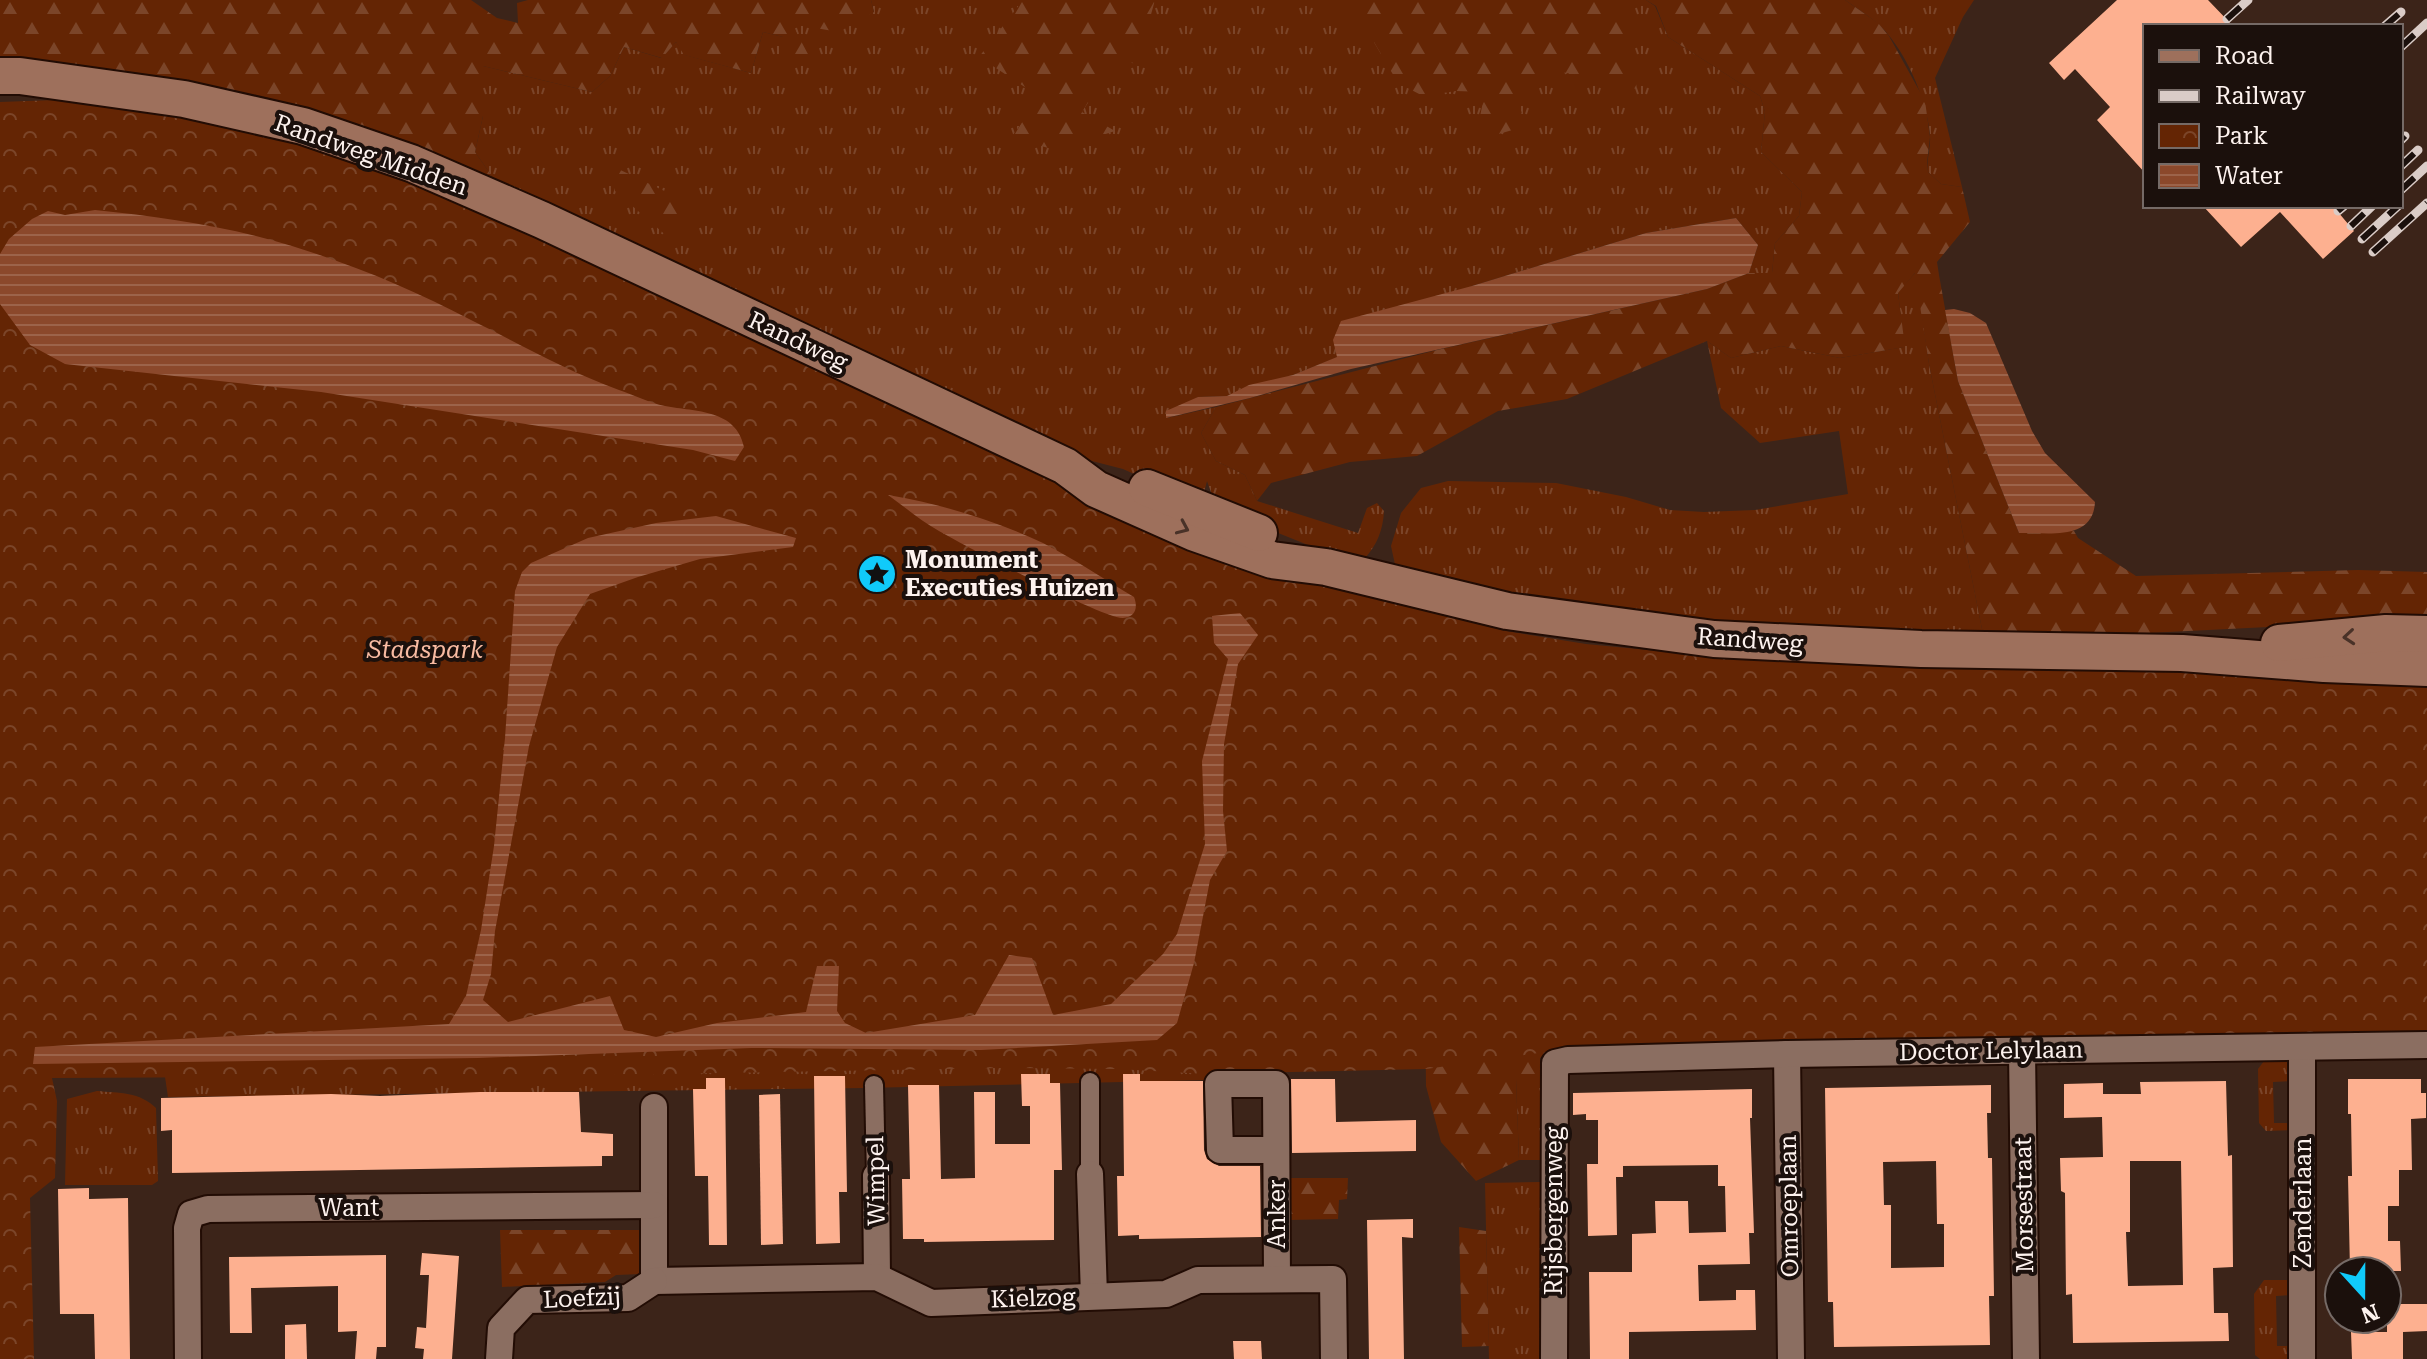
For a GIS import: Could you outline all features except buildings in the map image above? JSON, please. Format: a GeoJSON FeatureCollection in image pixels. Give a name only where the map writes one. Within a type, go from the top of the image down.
{"type":"FeatureCollection","features":[{"type":"Feature","properties":{"kind":"main road","name":"Randweg Midden"},"geometry":{"type":"LineString","coordinates":[[0,76],[184,99],[303,126],[411,163],[532,216]]}},
{"type":"Feature","properties":{"kind":"main road","name":"Randweg Midden"},"geometry":{"type":"LineString","coordinates":[[0,93],[65,83]]}},
{"type":"Feature","properties":{"kind":"main road","name":"Randweg"},"geometry":{"type":"LineString","coordinates":[[532,216],[1065,466],[1096,489],[1195,533],[1272,560],[1326,567],[1507,611],[1714,639],[1921,649],[2182,653],[2427,668]]}},
{"type":"Feature","properties":{"kind":"main road","name":"Randweg"},"geometry":{"type":"LineString","coordinates":[[2182,653],[2386,633],[2427,634]]}},
{"type":"Feature","properties":{"kind":"street","name":"Doctor Lelylaan"},"geometry":{"type":"LineString","coordinates":[[1555,1063],[1568,1060],[1787,1054],[2427,1045]]}},
{"type":"Feature","properties":{"kind":"street","name":"Zenderlaan"},"geometry":{"type":"LineString","coordinates":[[2302,1047],[2302,1359]]}},
{"type":"Feature","properties":{"kind":"street","name":"Morsestraat"},"geometry":{"type":"LineString","coordinates":[[2022,1051],[2026,1359]]}},
{"type":"Feature","properties":{"kind":"street","name":"Omroeplaan"},"geometry":{"type":"LineString","coordinates":[[1787,1054],[1791,1359]]}},
{"type":"Feature","properties":{"kind":"street","name":"Rijsbergenweg"},"geometry":{"type":"LineString","coordinates":[[1554,1359],[1555,1063]]}},
{"type":"Feature","properties":{"kind":"street"},"geometry":{"type":"LineString","coordinates":[[1090,1082],[1094,1296]]}},
{"type":"Feature","properties":{"kind":"street","name":"Wimpel"},"geometry":{"type":"LineString","coordinates":[[874,1085],[877,1277]]}},
{"type":"Feature","properties":{"kind":"street"},"geometry":{"type":"LineString","coordinates":[[654,1107],[654,1281]]}},
{"type":"Feature","properties":{"kind":"street","name":"Anker"},"geometry":{"type":"LineString","coordinates":[[1276,1150],[1277,1279]]}},
{"type":"Feature","properties":{"kind":"street","name":"Want"},"geometry":{"type":"LineString","coordinates":[[188,1359],[187,1228],[191,1214],[208,1209],[654,1205]]}},
{"type":"Feature","properties":{"kind":"street","name":"Kielzog"},"geometry":{"type":"LineString","coordinates":[[654,1281],[877,1277],[931,1303],[1166,1294],[1198,1280],[1333,1279],[1334,1359]]}},
{"type":"Feature","properties":{"kind":"street","name":"Loefzij"},"geometry":{"type":"LineString","coordinates":[[499,1359],[501,1328],[527,1300],[628,1298],[654,1281]]}},
{"type":"Feature","properties":{"kind":"green space"},"geometry":{"type":"Polygon","coordinates":[[[0,0],[471,0],[497,18],[518,23],[517,3],[528,0],[871,0],[874,12],[839,32],[792,24],[810,58],[779,62],[783,37],[763,32],[751,73],[684,55],[676,42],[662,58],[624,47],[610,76],[592,92],[483,66],[483,116],[475,152],[503,192],[0,68],[0,0]]]}},
{"type":"Feature","properties":{"kind":"green space"},"geometry":{"type":"Polygon","coordinates":[[[871,0],[1646,0],[1655,6],[1668,37],[1760,96],[1765,112],[1761,152],[1802,192],[1799,216],[1775,243],[1772,273],[1749,273],[1758,245],[1736,218],[1646,233],[1472,286],[1338,357],[1227,396],[1198,397],[1167,418],[1216,407],[1201,433],[1216,461],[1245,475],[1257,501],[1358,533],[1367,508],[1377,503],[1384,511],[1383,518],[1379,537],[1369,553],[1365,558],[1338,557],[1211,506],[1212,495],[1207,481],[1201,504],[1123,469],[1057,452],[503,192],[475,152],[483,116],[483,66],[592,92],[610,76],[624,47],[661,58],[676,42],[685,55],[751,73],[763,32],[783,37],[809,57],[791,24],[874,12],[871,0]]]}},
{"type":"Feature","properties":{"kind":"green space"},"geometry":{"type":"Polygon","coordinates":[[[1023,0],[1155,0],[1137,65],[1118,57],[1082,112],[1115,131],[1056,150],[1011,138],[1040,97],[979,57],[1023,0]]]}},
{"type":"Feature","properties":{"kind":"green space"},"geometry":{"type":"Polygon","coordinates":[[[1329,0],[1606,0],[1622,8],[1637,89],[1549,69],[1512,83],[1526,126],[1475,141],[1485,92],[1456,91],[1423,96],[1398,83],[1365,27],[1329,0]]]}},
{"type":"Feature","properties":{"kind":"green space"},"geometry":{"type":"Polygon","coordinates":[[[1646,0],[1845,0],[1878,23],[1889,36],[1925,101],[1930,137],[1928,172],[1941,184],[1962,187],[1970,222],[1937,262],[1939,275],[1958,381],[2019,533],[2074,531],[2078,538],[2136,576],[2358,570],[2427,572],[2427,619],[2048,638],[1983,634],[1929,364],[1915,273],[1898,293],[1905,347],[1840,358],[1781,346],[1731,358],[1707,341],[1567,399],[1498,411],[1417,456],[1350,462],[1271,483],[1257,501],[1245,475],[1216,461],[1201,433],[1216,407],[1437,350],[1707,289],[1749,273],[1772,273],[1775,243],[1799,216],[1802,192],[1761,152],[1765,112],[1760,96],[1668,37],[1656,6],[1646,0]]]}},
{"type":"Feature","properties":{"kind":"green space"},"geometry":{"type":"Polygon","coordinates":[[[1845,0],[1974,0],[1935,78],[1962,187],[1941,184],[1928,172],[1928,121],[1905,59],[1876,22],[1845,0]]]}},
{"type":"Feature","properties":{"kind":"green space","name":"Stadspark"},"geometry":{"type":"Polygon","coordinates":[[[83,99],[269,132],[472,203],[1202,542],[1388,602],[1506,631],[1586,644],[1740,659],[2286,671],[2427,682],[2427,1032],[1546,1052],[1426,1069],[1207,1074],[1002,1068],[604,1075],[52,1078],[57,1101],[55,1178],[30,1198],[34,1359],[0,1359],[0,102],[83,99]]]}},
{"type":"Feature","properties":{"kind":"green space"},"geometry":{"type":"Polygon","coordinates":[[[612,166],[698,207],[669,238],[615,191],[612,166]]]}},
{"type":"Feature","properties":{"kind":"green space"},"geometry":{"type":"Polygon","coordinates":[[[1916,272],[1929,364],[1983,634],[1772,628],[1584,610],[1396,569],[1391,546],[1401,513],[1421,488],[1448,481],[1556,483],[1626,497],[1670,510],[1704,512],[1755,510],[1848,494],[1839,431],[1760,443],[1721,408],[1707,341],[1731,358],[1781,346],[1840,358],[1904,347],[1898,292],[1916,272]]]}},
{"type":"Feature","properties":{"kind":"green space"},"geometry":{"type":"Polygon","coordinates":[[[1207,931],[1207,1080],[168,1097],[163,1063],[1207,931]]]}},
{"type":"Feature","properties":{"kind":"green space"},"geometry":{"type":"Polygon","coordinates":[[[1425,995],[1550,1049],[1540,1058],[1540,1079],[1516,1079],[1519,1160],[1476,1181],[1441,1142],[1426,1086],[1425,995]]]}},
{"type":"Feature","properties":{"kind":"green space"},"geometry":{"type":"Polygon","coordinates":[[[2287,1060],[2291,1081],[2273,1082],[2274,1123],[2292,1123],[2292,1130],[2266,1131],[2259,1123],[2258,1069],[2264,1061],[2287,1060]]]}},
{"type":"Feature","properties":{"kind":"green space"},"geometry":{"type":"Polygon","coordinates":[[[1516,1079],[1540,1079],[1542,1160],[1519,1160],[1516,1079]]]}},
{"type":"Feature","properties":{"kind":"green space"},"geometry":{"type":"Polygon","coordinates":[[[97,1091],[136,1096],[156,1108],[158,1181],[152,1185],[65,1185],[67,1099],[97,1091]]]}},
{"type":"Feature","properties":{"kind":"green space"},"geometry":{"type":"Polygon","coordinates":[[[1287,1178],[1348,1178],[1347,1199],[1339,1200],[1338,1219],[1287,1220],[1287,1178]]]}},
{"type":"Feature","properties":{"kind":"green space"},"geometry":{"type":"Polygon","coordinates":[[[1542,1182],[1546,1359],[1489,1359],[1485,1183],[1542,1182]]]}},
{"type":"Feature","properties":{"kind":"green space"},"geometry":{"type":"Polygon","coordinates":[[[1459,1227],[1486,1231],[1489,1346],[1462,1347],[1459,1227]]]}},
{"type":"Feature","properties":{"kind":"green space"},"geometry":{"type":"Polygon","coordinates":[[[500,1230],[639,1230],[641,1274],[616,1275],[605,1282],[502,1287],[500,1230]]]}},
{"type":"Feature","properties":{"kind":"green space"},"geometry":{"type":"Polygon","coordinates":[[[2264,1280],[2293,1280],[2293,1295],[2276,1296],[2277,1346],[2295,1346],[2295,1359],[2260,1359],[2255,1355],[2254,1294],[2264,1280]]]}},
{"type":"Feature","properties":{"kind":"water"},"geometry":{"type":"Polygon","coordinates":[[[95,210],[219,228],[268,239],[338,261],[428,298],[599,382],[659,405],[713,414],[724,419],[733,425],[744,447],[735,461],[693,450],[321,392],[65,364],[30,345],[0,304],[0,254],[9,239],[32,219],[48,211],[65,215],[95,210]]]}},
{"type":"Feature","properties":{"kind":"water"},"geometry":{"type":"Polygon","coordinates":[[[1736,218],[1758,245],[1749,273],[1707,289],[1351,369],[1166,418],[1166,411],[1198,397],[1227,396],[1249,385],[1293,375],[1337,357],[1333,340],[1341,321],[1472,286],[1646,233],[1736,218]]]}},
{"type":"Feature","properties":{"kind":"water"},"geometry":{"type":"Polygon","coordinates":[[[1945,310],[1970,313],[1986,323],[2032,431],[2045,453],[2095,502],[2086,524],[2067,532],[2019,533],[1958,381],[1945,310]]]}},
{"type":"Feature","properties":{"kind":"water"},"geometry":{"type":"Polygon","coordinates":[[[888,495],[967,514],[1043,543],[1134,597],[1135,611],[1123,618],[1063,595],[939,531],[888,495]]]}},
{"type":"Feature","properties":{"kind":"water"},"geometry":{"type":"Polygon","coordinates":[[[716,516],[796,538],[793,547],[700,559],[590,594],[557,647],[529,746],[495,931],[491,974],[483,1000],[508,1022],[610,996],[624,1030],[656,1037],[717,1023],[806,1012],[817,966],[839,966],[837,1011],[845,1023],[866,1033],[975,1015],[1009,955],[1032,958],[1053,1015],[1111,1004],[1163,954],[1177,934],[1205,844],[1202,761],[1228,659],[1214,643],[1212,616],[1240,613],[1258,635],[1238,664],[1224,744],[1223,811],[1227,851],[1210,880],[1194,963],[1177,1023],[1157,1040],[981,1050],[751,1048],[478,1058],[33,1064],[35,1047],[449,1024],[466,996],[481,930],[494,846],[505,738],[515,591],[522,572],[531,563],[588,538],[656,523],[716,516]]]}},
{"type":"Feature","properties":{"kind":"railway"},"geometry":{"type":"LineString","coordinates":[[2227,19],[2248,0]]}},
{"type":"Feature","properties":{"kind":"railway"},"geometry":{"type":"LineString","coordinates":[[2387,24],[2401,12]]}},
{"type":"Feature","properties":{"kind":"railway"},"geometry":{"type":"LineString","coordinates":[[2403,45],[2427,23]]}},
{"type":"Feature","properties":{"kind":"railway"},"geometry":{"type":"LineString","coordinates":[[2403,164],[2418,150]]}},
{"type":"Feature","properties":{"kind":"railway"},"geometry":{"type":"LineString","coordinates":[[2403,188],[2427,166]]}},
{"type":"Feature","properties":{"kind":"railway"},"geometry":{"type":"LineString","coordinates":[[2373,252],[2427,203]]}},
{"type":"Feature","properties":{"kind":"railway"},"geometry":{"type":"LineString","coordinates":[[2338,211],[2342,208]]}},
{"type":"Feature","properties":{"kind":"railway"},"geometry":{"type":"LineString","coordinates":[[2351,226],[2370,208]]}},
{"type":"Feature","properties":{"kind":"railway"},"geometry":{"type":"LineString","coordinates":[[2362,239],[2396,208]]}},
{"type":"Feature","properties":{"kind":"place","name":"Monument Executies Huizen"},"geometry":{"type":"Point","coordinates":[877,574]}}]}
